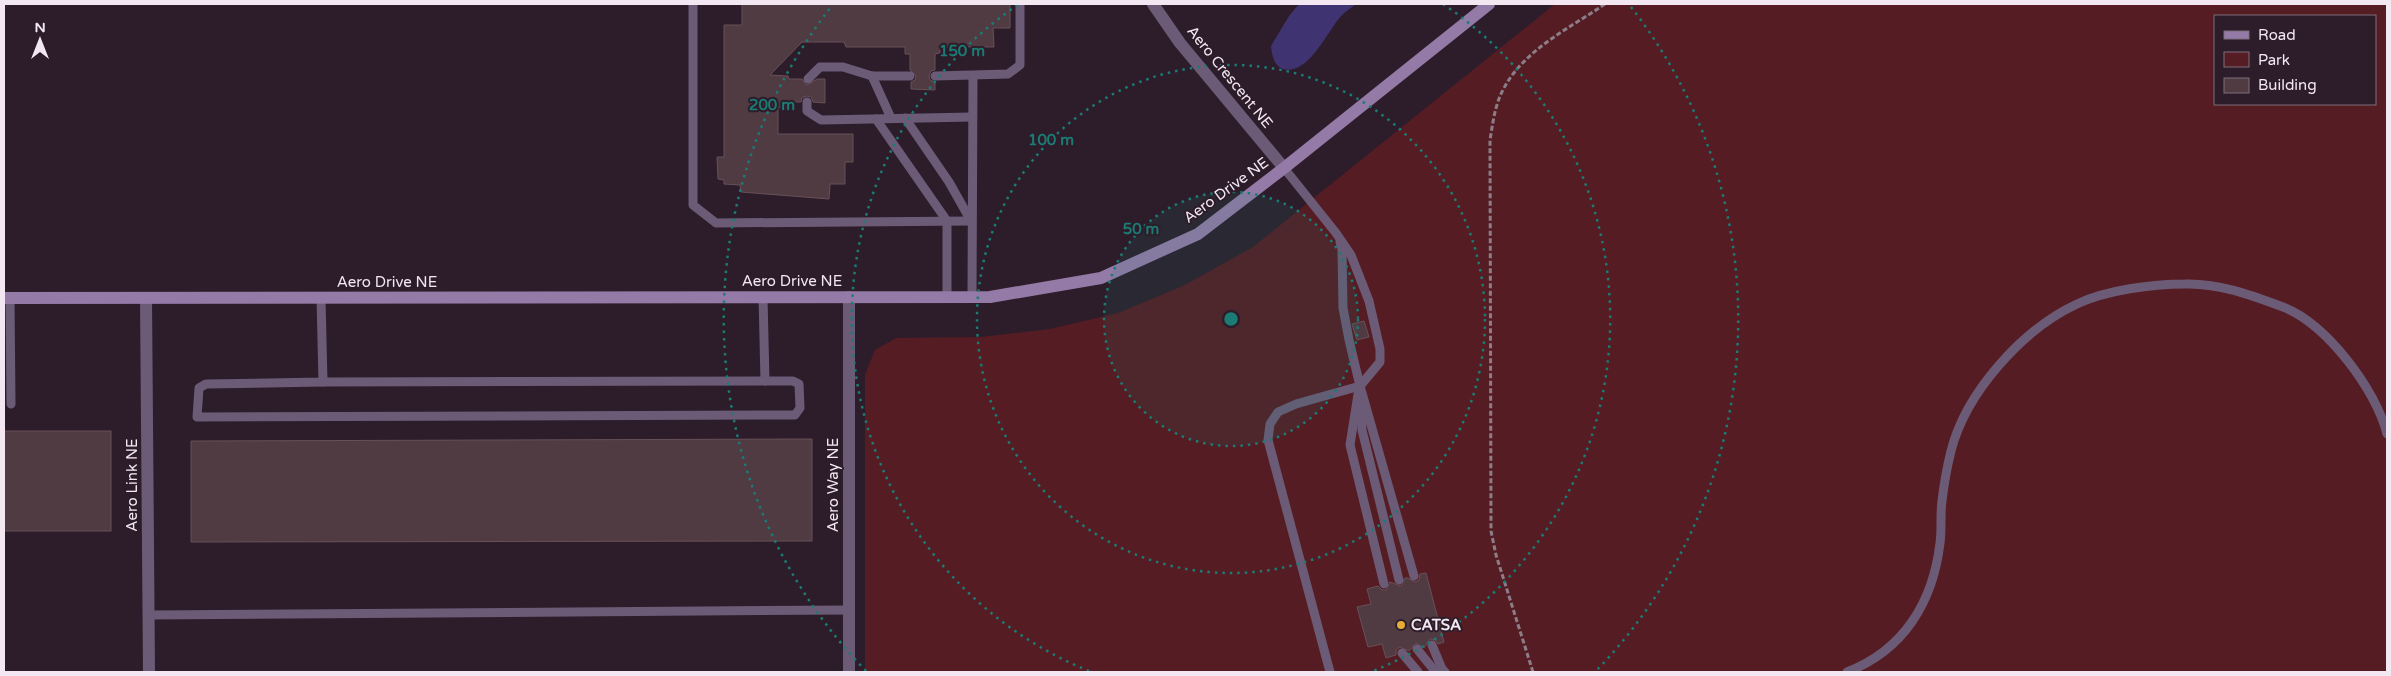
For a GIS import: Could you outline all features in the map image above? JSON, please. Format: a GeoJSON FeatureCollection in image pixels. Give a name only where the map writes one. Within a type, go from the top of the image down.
{"type":"FeatureCollection","features":[{"type":"Feature","properties":{"kind":"street","name":"Aero Crescent NE"},"geometry":{"type":"LineString","coordinates":[[1153,4],[1180,43],[1284,168]]}},
{"type":"Feature","properties":{"kind":"street","name":"Aero Drive NE"},"geometry":{"type":"LineString","coordinates":[[7,298],[990,297],[1101,278],[1198,234],[1284,168],[1489,4]]}},
{"type":"Feature","properties":{"kind":"street","name":"Aero Way NE"},"geometry":{"type":"LineString","coordinates":[[849,297],[849,672]]}},
{"type":"Feature","properties":{"kind":"street","name":"Aero Link NE"},"geometry":{"type":"LineString","coordinates":[[146,298],[149,672]]}},
{"type":"Feature","properties":{"kind":"lane"},"geometry":{"type":"LineString","coordinates":[[693,4],[693,205],[716,223],[972,221]]}},
{"type":"Feature","properties":{"kind":"lane"},"geometry":{"type":"LineString","coordinates":[[936,76],[1008,74],[1020,65],[1020,4]]}},
{"type":"Feature","properties":{"kind":"lane"},"geometry":{"type":"LineString","coordinates":[[808,79],[820,66],[843,66],[872,76],[910,76]]}},
{"type":"Feature","properties":{"kind":"lane"},"geometry":{"type":"LineString","coordinates":[[872,76],[890,118]]}},
{"type":"Feature","properties":{"kind":"lane"},"geometry":{"type":"LineString","coordinates":[[972,297],[973,76]]}},
{"type":"Feature","properties":{"kind":"lane"},"geometry":{"type":"LineString","coordinates":[[807,102],[807,111],[821,120],[972,117]]}},
{"type":"Feature","properties":{"kind":"lane"},"geometry":{"type":"LineString","coordinates":[[905,118],[949,182],[972,221]]}},
{"type":"Feature","properties":{"kind":"lane"},"geometry":{"type":"LineString","coordinates":[[876,119],[947,221],[947,297]]}},
{"type":"Feature","properties":{"kind":"lane"},"geometry":{"type":"LineString","coordinates":[[1284,168],[1336,233],[1351,255],[1369,301],[1380,349],[1380,362],[1360,386],[1350,445],[1384,584]]}},
{"type":"Feature","properties":{"kind":"lane"},"geometry":{"type":"LineString","coordinates":[[1336,233],[1342,249],[1343,308],[1360,386],[1414,576]]}},
{"type":"Feature","properties":{"kind":"lane"},"geometry":{"type":"LineString","coordinates":[[1847,672],[1863,666],[1894,645],[1916,617],[1930,587],[1941,542],[1942,502],[1951,449],[1970,405],[1997,366],[2034,331],[2078,304],[2132,288],[2186,284],[2240,290],[2289,310],[2331,340],[2362,379],[2384,423],[2387,434]]}},
{"type":"Feature","properties":{"kind":"lane"},"geometry":{"type":"LineString","coordinates":[[763,297],[765,381]]}},
{"type":"Feature","properties":{"kind":"lane"},"geometry":{"type":"LineString","coordinates":[[7,298],[11,404]]}},
{"type":"Feature","properties":{"kind":"lane"},"geometry":{"type":"LineString","coordinates":[[321,298],[322,382]]}},
{"type":"Feature","properties":{"kind":"lane"},"geometry":{"type":"LineString","coordinates":[[793,381],[799,384],[800,408],[795,415],[197,417],[199,388],[206,384],[322,382],[793,381]]}},
{"type":"Feature","properties":{"kind":"lane"},"geometry":{"type":"LineString","coordinates":[[1360,386],[1362,430],[1399,580]]}},
{"type":"Feature","properties":{"kind":"lane"},"geometry":{"type":"LineString","coordinates":[[1330,672],[1268,440],[1270,424],[1278,412],[1296,404],[1360,386]]}},
{"type":"Feature","properties":{"kind":"lane"},"geometry":{"type":"LineString","coordinates":[[149,616],[849,610]]}},
{"type":"Feature","properties":{"kind":"lane"},"geometry":{"type":"LineString","coordinates":[[1432,645],[1445,672]]}},
{"type":"Feature","properties":{"kind":"lane"},"geometry":{"type":"LineString","coordinates":[[1417,649],[1434,670],[1440,672]]}},
{"type":"Feature","properties":{"kind":"lane"},"geometry":{"type":"LineString","coordinates":[[1402,653],[1418,672]]}},
{"type":"Feature","properties":{"kind":"path"},"geometry":{"type":"LineString","coordinates":[[1533,672],[1496,555],[1491,531],[1490,140],[1495,111],[1504,88],[1517,67],[1533,53],[1605,4]]}},
{"type":"Feature","properties":{"kind":"green space"},"geometry":{"type":"Polygon","coordinates":[[[1555,4],[2387,4],[2387,672],[865,672],[865,375],[875,350],[896,338],[981,337],[1050,329],[1118,313],[1185,285],[1253,247],[1555,4]]]}},
{"type":"Feature","properties":{"kind":"shaded area"},"geometry":{"type":"Polygon","coordinates":[[[1299,4],[1356,4],[1341,16],[1309,60],[1301,66],[1283,69],[1276,63],[1271,46],[1289,16],[1299,4]]]}},
{"type":"Feature","properties":{"kind":"building"},"geometry":{"type":"Polygon","coordinates":[[[742,4],[1010,4],[1010,28],[993,28],[994,47],[940,47],[940,53],[935,54],[935,70],[931,71],[929,76],[930,80],[935,82],[935,90],[911,89],[911,82],[915,80],[916,76],[910,70],[910,54],[905,54],[905,47],[846,47],[844,42],[802,42],[770,75],[788,76],[789,79],[802,79],[807,85],[817,79],[825,79],[825,103],[813,102],[811,97],[807,96],[802,98],[801,102],[789,102],[789,108],[778,107],[778,134],[853,134],[853,162],[845,162],[845,184],[830,184],[829,199],[741,192],[740,185],[724,184],[724,180],[718,179],[717,157],[724,157],[724,25],[742,25],[742,4]]]}},
{"type":"Feature","properties":{"kind":"building"},"geometry":{"type":"Polygon","coordinates":[[[1364,321],[1369,337],[1357,340],[1352,324],[1364,321]]]}},
{"type":"Feature","properties":{"kind":"building"},"geometry":{"type":"Polygon","coordinates":[[[4,431],[111,431],[111,531],[4,531],[4,431]]]}},
{"type":"Feature","properties":{"kind":"building"},"geometry":{"type":"Polygon","coordinates":[[[812,439],[812,541],[191,542],[191,441],[812,439]]]}},
{"type":"Feature","properties":{"kind":"building","name":"CATSA"},"geometry":{"type":"Polygon","coordinates":[[[1426,573],[1444,642],[1438,644],[1435,640],[1430,639],[1424,648],[1416,643],[1409,651],[1400,647],[1396,650],[1396,655],[1386,658],[1382,644],[1368,647],[1357,607],[1371,604],[1367,589],[1378,586],[1382,590],[1386,590],[1390,582],[1401,586],[1405,578],[1415,582],[1419,580],[1420,574],[1426,573]]]}},
{"type":"Feature","properties":{"kind":"place","name":"CATSA"},"geometry":{"type":"Point","coordinates":[1401,625]}}]}
